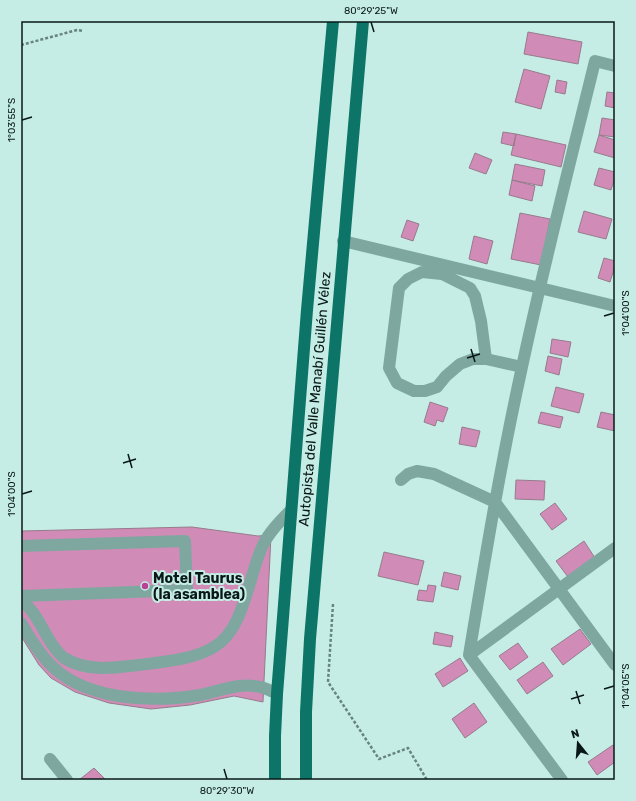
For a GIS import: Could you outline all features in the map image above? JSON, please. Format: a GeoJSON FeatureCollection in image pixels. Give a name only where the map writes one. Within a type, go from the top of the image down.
{"type":"FeatureCollection","features":[{"type":"Feature","properties":{"kind":"main road","name":"Autopista del Valle Manabí Guillén Vélez"},"geometry":{"type":"LineString","coordinates":[[275,780],[277,694],[291,510],[333,21]]}},
{"type":"Feature","properties":{"kind":"main road","name":"Autopista del Valle Manabí Guillén Vélez"},"geometry":{"type":"LineString","coordinates":[[306,780],[306,712],[310,639],[363,21]]}},
{"type":"Feature","properties":{"kind":"street"},"geometry":{"type":"LineString","coordinates":[[562,780],[469,655],[495,502],[522,367],[595,61],[615,66]]}},
{"type":"Feature","properties":{"kind":"street"},"geometry":{"type":"LineString","coordinates":[[343,241],[615,306]]}},
{"type":"Feature","properties":{"kind":"street"},"geometry":{"type":"LineString","coordinates":[[486,359],[481,322],[475,296],[470,288],[442,274],[422,272],[408,279],[399,288],[390,368],[398,383],[414,391],[426,392],[437,387],[446,376],[460,364],[473,359],[486,359],[522,367]]}},
{"type":"Feature","properties":{"kind":"street"},"geometry":{"type":"LineString","coordinates":[[401,480],[408,474],[417,471],[434,474],[495,502],[615,665]]}},
{"type":"Feature","properties":{"kind":"street"},"geometry":{"type":"LineString","coordinates":[[21,600],[34,614],[62,657],[74,664],[88,668],[114,668],[164,662],[199,654],[219,644],[227,637],[235,625],[263,545],[277,525],[291,510]]}},
{"type":"Feature","properties":{"kind":"street"},"geometry":{"type":"LineString","coordinates":[[21,546],[185,541],[187,590],[21,596]]}},
{"type":"Feature","properties":{"kind":"street"},"geometry":{"type":"LineString","coordinates":[[469,655],[558,588],[615,548]]}},
{"type":"Feature","properties":{"kind":"street"},"geometry":{"type":"LineString","coordinates":[[21,623],[47,661],[68,680],[96,690],[124,697],[151,700],[178,699],[238,686],[261,687],[277,694]]}},
{"type":"Feature","properties":{"kind":"street"},"geometry":{"type":"LineString","coordinates":[[50,759],[67,780]]}},
{"type":"Feature","properties":{"kind":"path"},"geometry":{"type":"LineString","coordinates":[[21,45],[77,30],[83,31]]}},
{"type":"Feature","properties":{"kind":"path"},"geometry":{"type":"LineString","coordinates":[[333,604],[328,682],[379,759],[408,748],[427,780]]}},
{"type":"Feature","properties":{"kind":"building"},"geometry":{"type":"Polygon","coordinates":[[[528,32],[582,42],[578,64],[524,54],[528,32]]]}},
{"type":"Feature","properties":{"kind":"building"},"geometry":{"type":"Polygon","coordinates":[[[524,69],[550,76],[541,109],[515,102],[524,69]]]}},
{"type":"Feature","properties":{"kind":"building"},"geometry":{"type":"Polygon","coordinates":[[[557,80],[567,82],[565,94],[555,92],[557,80]]]}},
{"type":"Feature","properties":{"kind":"building"},"geometry":{"type":"Polygon","coordinates":[[[607,92],[615,93],[615,108],[605,106],[607,92]]]}},
{"type":"Feature","properties":{"kind":"building"},"geometry":{"type":"Polygon","coordinates":[[[602,118],[615,120],[615,137],[599,135],[602,118]]]}},
{"type":"Feature","properties":{"kind":"building"},"geometry":{"type":"Polygon","coordinates":[[[503,132],[516,134],[514,146],[501,143],[503,132]]]}},
{"type":"Feature","properties":{"kind":"building"},"geometry":{"type":"Polygon","coordinates":[[[516,134],[566,145],[561,167],[511,155],[516,134]]]}},
{"type":"Feature","properties":{"kind":"building"},"geometry":{"type":"Polygon","coordinates":[[[599,135],[615,140],[615,158],[594,152],[599,135]]]}},
{"type":"Feature","properties":{"kind":"building"},"geometry":{"type":"Polygon","coordinates":[[[475,153],[492,160],[486,174],[469,168],[475,153]]]}},
{"type":"Feature","properties":{"kind":"building"},"geometry":{"type":"Polygon","coordinates":[[[515,164],[545,170],[542,186],[512,180],[515,164]]]}},
{"type":"Feature","properties":{"kind":"building"},"geometry":{"type":"Polygon","coordinates":[[[599,168],[615,172],[611,190],[594,185],[599,168]]]}},
{"type":"Feature","properties":{"kind":"building"},"geometry":{"type":"Polygon","coordinates":[[[512,180],[535,186],[532,201],[509,195],[512,180]]]}},
{"type":"Feature","properties":{"kind":"building"},"geometry":{"type":"Polygon","coordinates":[[[584,211],[612,219],[606,239],[578,232],[584,211]]]}},
{"type":"Feature","properties":{"kind":"building"},"geometry":{"type":"Polygon","coordinates":[[[520,213],[550,219],[541,265],[511,259],[520,213]]]}},
{"type":"Feature","properties":{"kind":"building"},"geometry":{"type":"Polygon","coordinates":[[[407,220],[419,224],[413,241],[401,237],[407,220]]]}},
{"type":"Feature","properties":{"kind":"building"},"geometry":{"type":"Polygon","coordinates":[[[474,236],[493,241],[487,264],[469,259],[474,236]]]}},
{"type":"Feature","properties":{"kind":"building"},"geometry":{"type":"Polygon","coordinates":[[[604,258],[615,261],[610,282],[598,278],[604,258]]]}},
{"type":"Feature","properties":{"kind":"building"},"geometry":{"type":"Polygon","coordinates":[[[552,339],[571,342],[568,357],[550,353],[552,339]]]}},
{"type":"Feature","properties":{"kind":"building"},"geometry":{"type":"Polygon","coordinates":[[[548,356],[562,359],[559,375],[545,371],[548,356]]]}},
{"type":"Feature","properties":{"kind":"building"},"geometry":{"type":"Polygon","coordinates":[[[556,387],[584,394],[579,413],[551,406],[556,387]]]}},
{"type":"Feature","properties":{"kind":"building"},"geometry":{"type":"Polygon","coordinates":[[[430,402],[448,408],[443,422],[437,420],[435,426],[424,422],[430,402]]]}},
{"type":"Feature","properties":{"kind":"building"},"geometry":{"type":"Polygon","coordinates":[[[541,412],[563,417],[560,428],[538,423],[541,412]]]}},
{"type":"Feature","properties":{"kind":"building"},"geometry":{"type":"Polygon","coordinates":[[[601,412],[615,415],[615,431],[597,427],[601,412]]]}},
{"type":"Feature","properties":{"kind":"building"},"geometry":{"type":"Polygon","coordinates":[[[462,427],[480,431],[476,447],[459,444],[462,427]]]}},
{"type":"Feature","properties":{"kind":"building"},"geometry":{"type":"Polygon","coordinates":[[[516,480],[545,481],[544,500],[515,499],[516,480]]]}},
{"type":"Feature","properties":{"kind":"building"},"geometry":{"type":"Polygon","coordinates":[[[555,503],[567,519],[552,530],[540,514],[555,503]]]}},
{"type":"Feature","properties":{"kind":"building","name":"Motel Taurus (la asamblea)"},"geometry":{"type":"Polygon","coordinates":[[[192,527],[258,536],[271,535],[263,702],[234,696],[190,705],[151,709],[109,703],[75,692],[51,678],[39,665],[21,636],[21,531],[192,527]]]}},
{"type":"Feature","properties":{"kind":"building"},"geometry":{"type":"Polygon","coordinates":[[[584,541],[595,558],[568,577],[556,561],[584,541]]]}},
{"type":"Feature","properties":{"kind":"building"},"geometry":{"type":"Polygon","coordinates":[[[384,552],[424,561],[418,585],[378,576],[384,552]]]}},
{"type":"Feature","properties":{"kind":"building"},"geometry":{"type":"Polygon","coordinates":[[[444,572],[461,576],[458,590],[441,586],[444,572]]]}},
{"type":"Feature","properties":{"kind":"building"},"geometry":{"type":"Polygon","coordinates":[[[428,585],[436,586],[433,602],[417,600],[419,590],[427,591],[428,585]]]}},
{"type":"Feature","properties":{"kind":"building"},"geometry":{"type":"Polygon","coordinates":[[[580,629],[591,644],[563,665],[551,649],[580,629]]]}},
{"type":"Feature","properties":{"kind":"building"},"geometry":{"type":"Polygon","coordinates":[[[435,632],[453,636],[451,647],[433,644],[435,632]]]}},
{"type":"Feature","properties":{"kind":"building"},"geometry":{"type":"Polygon","coordinates":[[[518,643],[528,657],[510,670],[499,656],[518,643]]]}},
{"type":"Feature","properties":{"kind":"building"},"geometry":{"type":"Polygon","coordinates":[[[460,658],[468,671],[443,687],[435,674],[460,658]]]}},
{"type":"Feature","properties":{"kind":"building"},"geometry":{"type":"Polygon","coordinates":[[[543,662],[553,676],[527,694],[517,680],[543,662]]]}},
{"type":"Feature","properties":{"kind":"building"},"geometry":{"type":"Polygon","coordinates":[[[474,703],[487,722],[465,738],[452,719],[474,703]]]}},
{"type":"Feature","properties":{"kind":"building"},"geometry":{"type":"Polygon","coordinates":[[[613,745],[615,748],[615,762],[597,775],[588,762],[613,745]]]}},
{"type":"Feature","properties":{"kind":"building"},"geometry":{"type":"Polygon","coordinates":[[[94,768],[106,780],[79,780],[94,768]]]}},
{"type":"Feature","properties":{"kind":"place","name":"Motel Taurus (la asamblea)"},"geometry":{"type":"Point","coordinates":[145,586]}}]}
